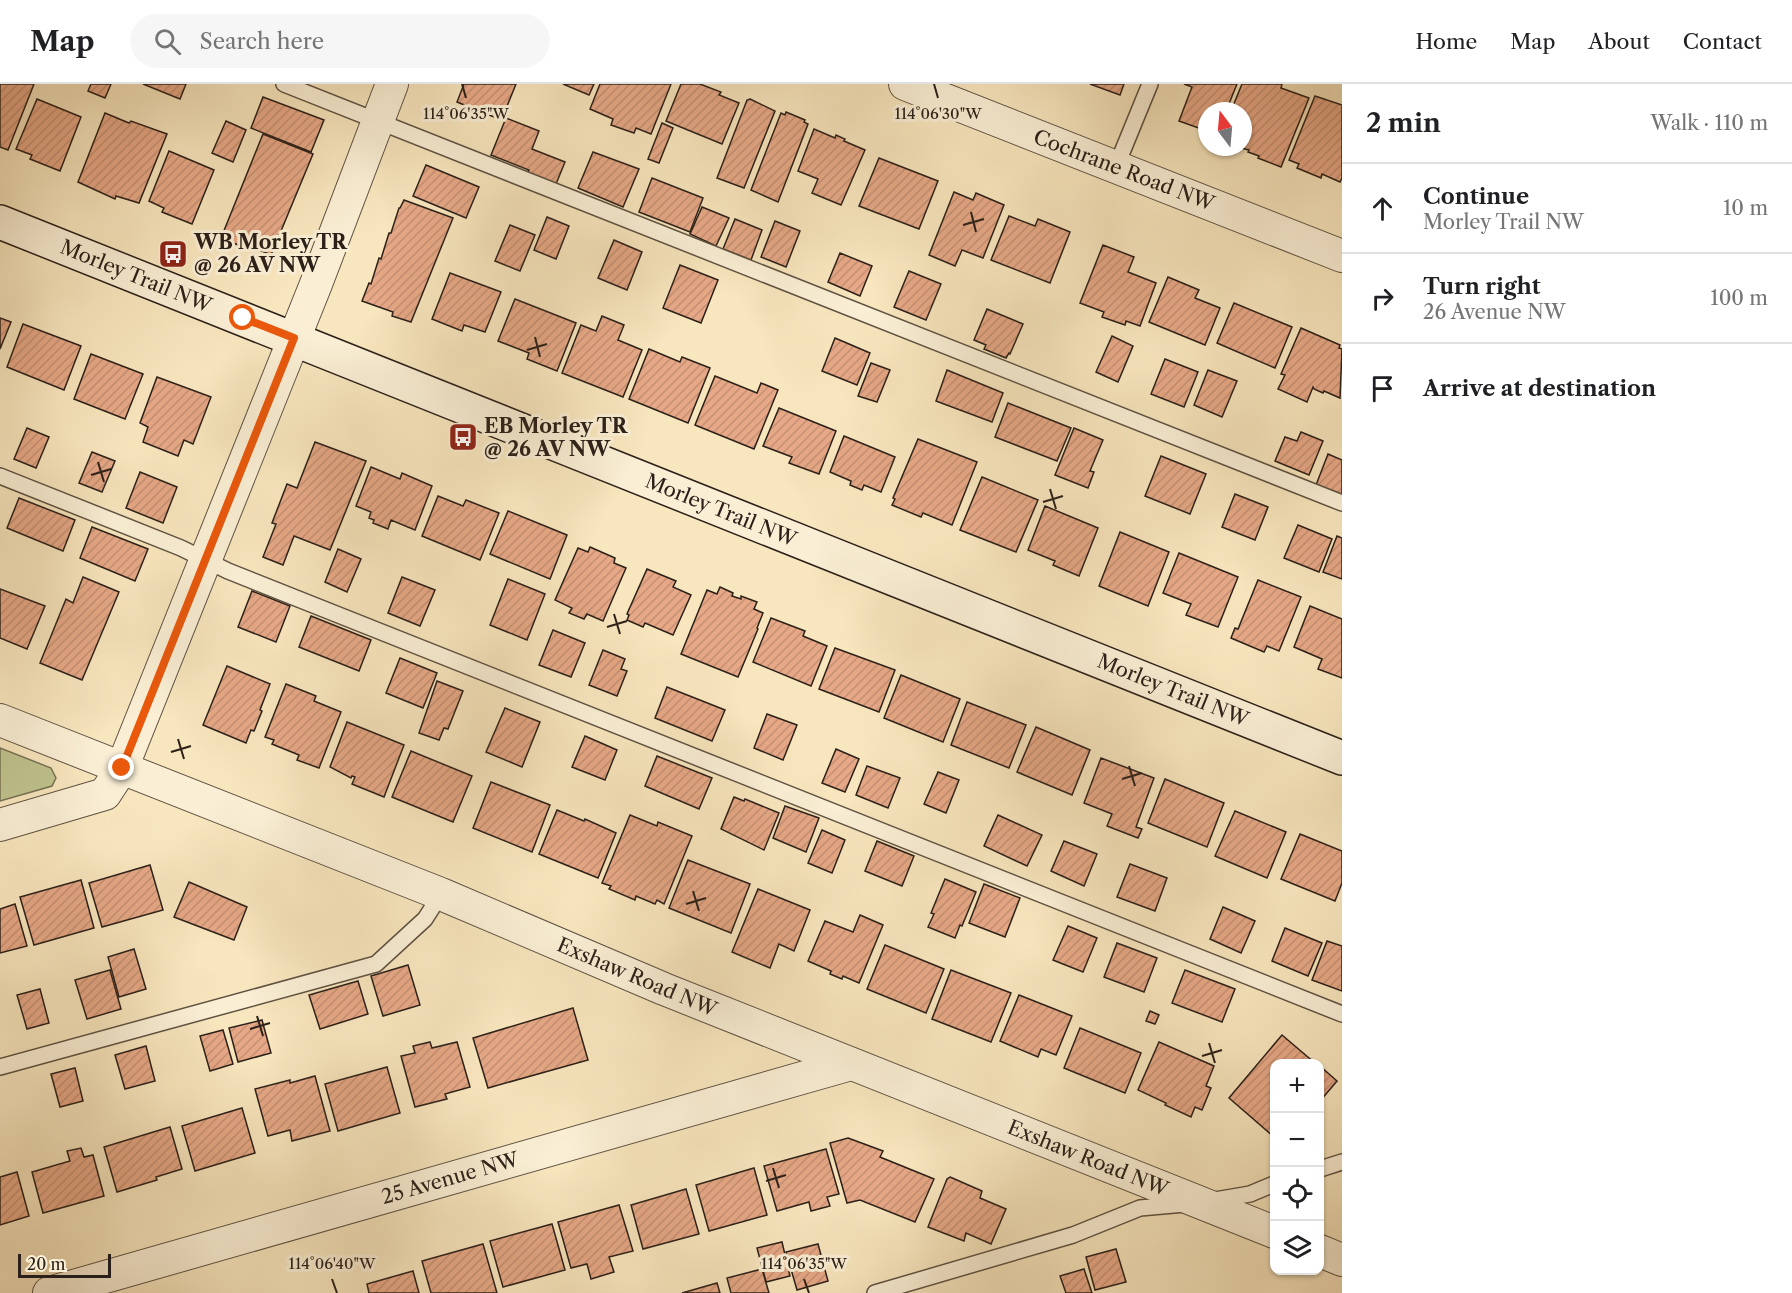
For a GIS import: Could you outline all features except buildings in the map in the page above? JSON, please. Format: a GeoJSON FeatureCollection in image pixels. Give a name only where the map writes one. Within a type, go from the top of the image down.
{"type":"FeatureCollection","features":[{"type":"Feature","properties":{"kind":"street"},"geometry":{"type":"LineString","coordinates":[[0,825],[105,794],[122,768],[316,284],[392,84]]}},
{"type":"Feature","properties":{"kind":"street","name":"Cochrane Road NW"},"geometry":{"type":"LineString","coordinates":[[905,84],[1342,256]]}},
{"type":"Feature","properties":{"kind":"street","name":"Morley Trail NW"},"geometry":{"type":"LineString","coordinates":[[0,222],[1342,758]]}},
{"type":"Feature","properties":{"kind":"street","name":"Exshaw Road NW"},"geometry":{"type":"LineString","coordinates":[[0,720],[441,894],[664,989],[1270,1230]]}},
{"type":"Feature","properties":{"kind":"street","name":"25 Avenue NW"},"geometry":{"type":"LineString","coordinates":[[49,1293],[851,1064]]}},
{"type":"Feature","properties":{"kind":"street"},"geometry":{"type":"LineString","coordinates":[[1324,1253],[1342,1260]]}},
{"type":"Feature","properties":{"kind":"lane"},"geometry":{"type":"LineString","coordinates":[[284,84],[1342,503]]}},
{"type":"Feature","properties":{"kind":"lane"},"geometry":{"type":"LineString","coordinates":[[1116,167],[1150,84]]}},
{"type":"Feature","properties":{"kind":"lane"},"geometry":{"type":"LineString","coordinates":[[0,476],[206,559],[228,571],[1342,1014]]}},
{"type":"Feature","properties":{"kind":"lane"},"geometry":{"type":"LineString","coordinates":[[0,1068],[376,964],[425,919],[441,894]]}},
{"type":"Feature","properties":{"kind":"lane"},"geometry":{"type":"LineString","coordinates":[[1324,1168],[1342,1162]]}},
{"type":"Feature","properties":{"kind":"lane"},"geometry":{"type":"LineString","coordinates":[[875,1293],[1073,1235],[1140,1208],[1250,1194],[1270,1186]]}},
{"type":"Feature","properties":{"kind":"green space"},"geometry":{"type":"Polygon","coordinates":[[[0,748],[51,768],[56,778],[52,786],[0,801],[0,748]]]}},
{"type":"Feature","properties":{"kind":"place","name":"WB Morley TR @ 26 AV NW"},"geometry":{"type":"Point","coordinates":[173,254]}},
{"type":"Feature","properties":{"kind":"place","name":"EB Morley TR @ 26 AV NW"},"geometry":{"type":"Point","coordinates":[463,437]}},
{"type":"Feature","properties":{"kind":"route"},"geometry":{"type":"LineString","coordinates":[[122,768],[294,338],[243,318]]}}]}
